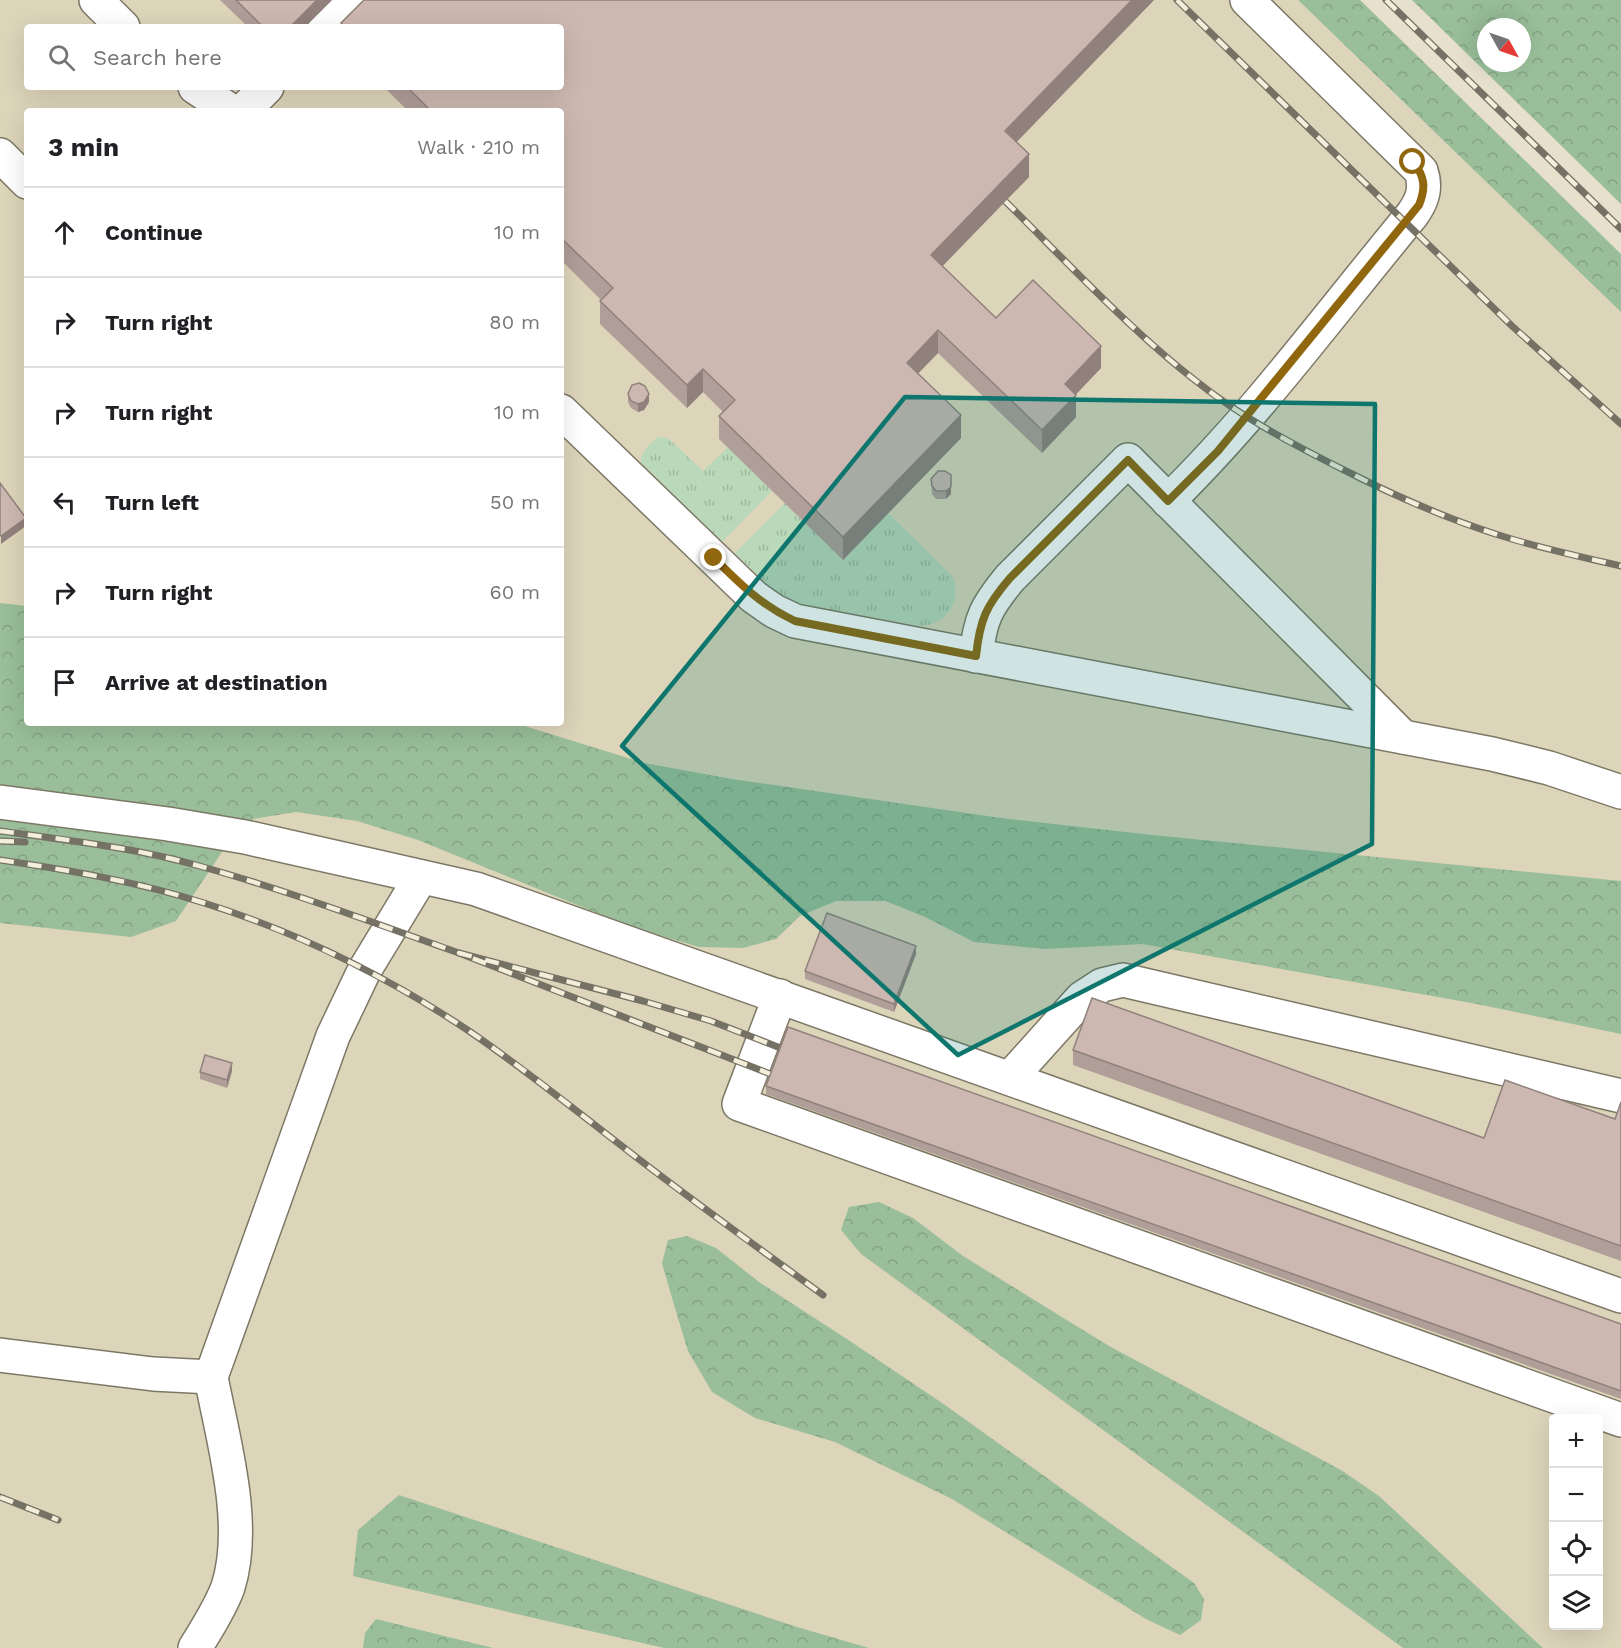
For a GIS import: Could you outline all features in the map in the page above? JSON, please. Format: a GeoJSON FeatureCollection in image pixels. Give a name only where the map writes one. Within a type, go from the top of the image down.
{"type":"FeatureCollection","features":[{"type":"Feature","properties":{"kind":"lane"},"geometry":{"type":"LineString","coordinates":[[96,0],[120,24]]}},
{"type":"Feature","properties":{"kind":"lane"},"geometry":{"type":"LineString","coordinates":[[328,24],[352,0]]}},
{"type":"Feature","properties":{"kind":"lane"},"geometry":{"type":"LineString","coordinates":[[1168,501],[1218,451],[1412,215],[1424,195],[1421,171],[1247,0]]}},
{"type":"Feature","properties":{"kind":"lane"},"geometry":{"type":"LineString","coordinates":[[200,90],[226,108]]}},
{"type":"Feature","properties":{"kind":"lane"},"geometry":{"type":"LineString","coordinates":[[246,108],[264,90]]}},
{"type":"Feature","properties":{"kind":"lane"},"geometry":{"type":"LineString","coordinates":[[0,155],[24,179]]}},
{"type":"Feature","properties":{"kind":"lane"},"geometry":{"type":"LineString","coordinates":[[564,414],[754,597],[774,611],[795,621],[1521,760],[1621,792]]}},
{"type":"Feature","properties":{"kind":"lane"},"geometry":{"type":"LineString","coordinates":[[976,656],[984,614],[993,597],[1128,460],[1403,737]]}},
{"type":"Feature","properties":{"kind":"lane"},"geometry":{"type":"LineString","coordinates":[[0,802],[168,824],[245,837],[485,892],[1621,1296]]}},
{"type":"Feature","properties":{"kind":"lane"},"geometry":{"type":"LineString","coordinates":[[195,1648],[218,1610],[228,1586],[235,1553],[234,1497],[211,1377],[333,1036],[364,971],[421,877]]}},
{"type":"Feature","properties":{"kind":"lane"},"geometry":{"type":"LineString","coordinates":[[1010,1078],[1082,998],[1102,985],[1124,980],[1621,1096]]}},
{"type":"Feature","properties":{"kind":"lane"},"geometry":{"type":"LineString","coordinates":[[780,996],[739,1104],[1621,1420]]}},
{"type":"Feature","properties":{"kind":"lane"},"geometry":{"type":"LineString","coordinates":[[0,1355],[153,1374],[211,1377]]}},
{"type":"Feature","properties":{"kind":"highlighted area"},"geometry":{"type":"Polygon","coordinates":[[[905,397],[1375,404],[1372,844],[958,1055],[622,746],[905,397]]]}},
{"type":"Feature","properties":{"kind":"shaded area"},"geometry":{"type":"Polygon","coordinates":[[[0,0],[1298,0],[1621,312],[1621,1648],[0,1648],[0,0]]]}},
{"type":"Feature","properties":{"kind":"green space"},"geometry":{"type":"Polygon","coordinates":[[[1298,0],[1360,0],[1621,254],[1621,312],[1298,0]]]}},
{"type":"Feature","properties":{"kind":"green space"},"geometry":{"type":"Polygon","coordinates":[[[1412,0],[1621,0],[1621,204],[1486,72],[1531,72],[1531,18],[1477,18],[1477,63],[1412,0]]]}},
{"type":"Feature","properties":{"kind":"green space"},"geometry":{"type":"Polygon","coordinates":[[[658,437],[668,438],[703,471],[728,447],[772,491],[722,542],[641,463],[648,445],[658,437]]]}},
{"type":"Feature","properties":{"kind":"green space"},"geometry":{"type":"Polygon","coordinates":[[[785,503],[843,560],[888,513],[953,577],[955,595],[950,610],[938,621],[921,626],[798,604],[775,593],[735,553],[785,503]]]}},
{"type":"Feature","properties":{"kind":"green space"},"geometry":{"type":"Polygon","coordinates":[[[0,603],[24,606],[24,726],[525,726],[644,763],[732,779],[1001,818],[1621,881],[1621,1034],[1477,1004],[1142,944],[1045,949],[974,942],[923,916],[885,901],[836,901],[800,916],[776,939],[743,948],[699,947],[631,927],[418,840],[357,821],[296,812],[253,819],[224,849],[176,921],[131,937],[0,923],[0,603]]]}},
{"type":"Feature","properties":{"kind":"green space"},"geometry":{"type":"Polygon","coordinates":[[[879,1202],[913,1218],[963,1256],[1109,1346],[1341,1470],[1379,1496],[1543,1648],[1403,1648],[861,1254],[841,1230],[849,1207],[879,1202]]]}},
{"type":"Feature","properties":{"kind":"green space"},"geometry":{"type":"Polygon","coordinates":[[[687,1236],[716,1248],[759,1282],[945,1405],[1194,1583],[1204,1599],[1201,1620],[1180,1635],[1146,1619],[952,1499],[835,1442],[755,1418],[712,1392],[688,1351],[662,1263],[668,1240],[687,1236]]]}},
{"type":"Feature","properties":{"kind":"green space"},"geometry":{"type":"Polygon","coordinates":[[[399,1495],[797,1627],[869,1648],[664,1648],[353,1576],[358,1530],[399,1495]]]}},
{"type":"Feature","properties":{"kind":"green space"},"geometry":{"type":"Polygon","coordinates":[[[376,1619],[493,1648],[363,1648],[365,1633],[376,1619]]]}},
{"type":"Feature","properties":{"kind":"building"},"geometry":{"type":"Polygon","coordinates":[[[236,0],[317,0],[293,24],[260,24],[236,0]]]}},
{"type":"Feature","properties":{"kind":"building"},"geometry":{"type":"Polygon","coordinates":[[[364,0],[1132,0],[1005,131],[1029,154],[931,255],[996,318],[1033,280],[1101,346],[1065,384],[1076,395],[1042,430],[938,330],[907,363],[961,415],[843,537],[719,416],[735,400],[703,369],[687,385],[600,301],[613,288],[564,241],[564,108],[428,108],[410,90],[564,90],[564,24],[341,23],[364,0]]]}},
{"type":"Feature","properties":{"kind":"building"},"geometry":{"type":"Polygon","coordinates":[[[639,383],[645,386],[649,394],[644,402],[638,404],[631,401],[628,394],[632,385],[639,383]]]}},
{"type":"Feature","properties":{"kind":"building"},"geometry":{"type":"Polygon","coordinates":[[[938,471],[945,471],[951,475],[951,487],[946,491],[936,491],[932,486],[931,479],[938,471]]]}},
{"type":"Feature","properties":{"kind":"building"},"geometry":{"type":"Polygon","coordinates":[[[0,483],[24,515],[24,519],[0,535],[0,483]]]}},
{"type":"Feature","properties":{"kind":"building"},"geometry":{"type":"Polygon","coordinates":[[[827,913],[916,946],[894,1004],[805,971],[827,913]]]}},
{"type":"Feature","properties":{"kind":"building"},"geometry":{"type":"Polygon","coordinates":[[[1092,998],[1484,1138],[1505,1080],[1615,1119],[1621,1102],[1621,1246],[1073,1050],[1092,998]]]}},
{"type":"Feature","properties":{"kind":"building"},"geometry":{"type":"Polygon","coordinates":[[[788,1027],[1621,1324],[1621,1391],[766,1086],[788,1027]]]}},
{"type":"Feature","properties":{"kind":"building"},"geometry":{"type":"Polygon","coordinates":[[[205,1055],[232,1063],[227,1080],[200,1072],[205,1055]]]}},
{"type":"Feature","properties":{"kind":"railway"},"geometry":{"type":"LineString","coordinates":[[1177,0],[1512,326],[1621,424]]}},
{"type":"Feature","properties":{"kind":"railway"},"geometry":{"type":"LineString","coordinates":[[1386,0],[1621,229]]}},
{"type":"Feature","properties":{"kind":"railway"},"geometry":{"type":"LineString","coordinates":[[1005,201],[1098,294],[1171,361],[1213,394],[1267,429],[1365,480],[1449,518],[1515,540],[1621,566]]}},
{"type":"Feature","properties":{"kind":"railway"},"geometry":{"type":"LineString","coordinates":[[0,831],[102,845],[178,860],[299,897],[459,953]]}},
{"type":"Feature","properties":{"kind":"railway"},"geometry":{"type":"LineString","coordinates":[[0,841],[25,842]]}},
{"type":"Feature","properties":{"kind":"railway"},"geometry":{"type":"LineString","coordinates":[[0,860],[103,877],[204,903],[307,942],[374,974],[438,1011],[490,1046],[682,1192],[823,1295]]}},
{"type":"Feature","properties":{"kind":"railway"},"geometry":{"type":"LineString","coordinates":[[773,1075],[459,953],[711,1021],[783,1049]]}},
{"type":"Feature","properties":{"kind":"railway"},"geometry":{"type":"LineString","coordinates":[[0,1497],[58,1520]]}},
{"type":"Feature","properties":{"kind":"route"},"geometry":{"type":"LineString","coordinates":[[714,558],[754,597],[774,611],[795,621],[976,656],[984,614],[993,597],[1128,460],[1168,501],[1218,451],[1419,205],[1424,195],[1424,182],[1421,171],[1413,162]]}}]}
